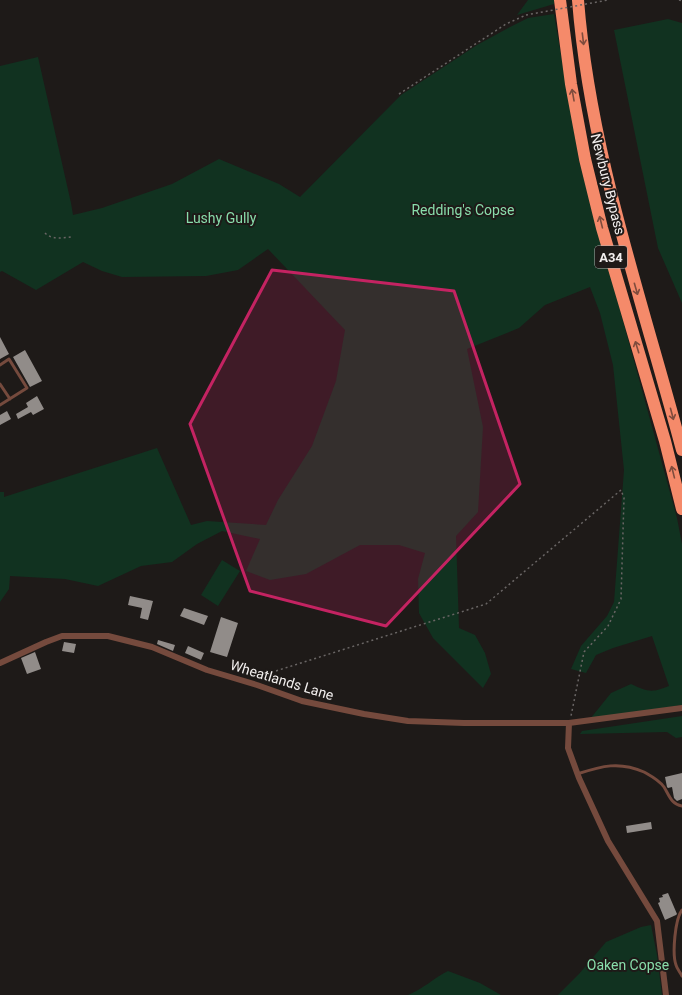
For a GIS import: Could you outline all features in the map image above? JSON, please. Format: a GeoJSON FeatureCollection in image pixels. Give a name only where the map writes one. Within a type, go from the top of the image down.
{"type":"FeatureCollection","features":[{"type":"Feature","properties":{"kind":"highway","name":"Newbury Bypass"},"geometry":{"type":"LineString","coordinates":[[560,0],[571,84],[585,159],[602,228],[665,441],[682,510]]}},
{"type":"Feature","properties":{"kind":"highway","name":"Newbury Bypass"},"geometry":{"type":"LineString","coordinates":[[578,0],[588,81],[603,159],[634,280],[682,450]]}},
{"type":"Feature","properties":{"kind":"street","name":"Wheatlands Lane"},"geometry":{"type":"LineString","coordinates":[[0,663],[62,636],[108,636],[152,646],[207,670],[302,701],[364,714],[408,721],[464,723],[569,723],[682,708]]}},
{"type":"Feature","properties":{"kind":"street"},"geometry":{"type":"LineString","coordinates":[[569,723],[568,748],[577,774],[608,841],[657,921],[666,995]]}},
{"type":"Feature","properties":{"kind":"lane"},"geometry":{"type":"LineString","coordinates":[[0,364],[9,359],[27,388],[0,405]]}},
{"type":"Feature","properties":{"kind":"lane"},"geometry":{"type":"LineString","coordinates":[[0,384],[10,399]]}},
{"type":"Feature","properties":{"kind":"lane"},"geometry":{"type":"LineString","coordinates":[[577,774],[604,766],[619,765],[630,767],[657,780],[663,786],[672,801],[676,805],[682,806]]}},
{"type":"Feature","properties":{"kind":"lane"},"geometry":{"type":"LineString","coordinates":[[682,910],[678,918],[675,947],[676,965],[682,976]]}},
{"type":"Feature","properties":{"kind":"path"},"geometry":{"type":"LineString","coordinates":[[399,94],[506,24],[526,15],[608,0]]}},
{"type":"Feature","properties":{"kind":"path"},"geometry":{"type":"LineString","coordinates":[[45,233],[49,236],[59,238],[71,237]]}},
{"type":"Feature","properties":{"kind":"path"},"geometry":{"type":"LineString","coordinates":[[244,681],[486,604],[621,490],[624,498],[621,600],[608,626],[584,652],[569,723]]}},
{"type":"Feature","properties":{"kind":"highlighted area"},"geometry":{"type":"Polygon","coordinates":[[[272,270],[454,291],[520,484],[386,626],[250,591],[190,424],[272,270]]]}},
{"type":"Feature","properties":{"kind":"green space"},"geometry":{"type":"Polygon","coordinates":[[[528,0],[554,0],[554,4],[517,15],[528,0]]]}},
{"type":"Feature","properties":{"kind":"green space","name":"Redding's Copse"},"geometry":{"type":"Polygon","coordinates":[[[554,14],[579,160],[677,518],[682,544],[682,705],[590,719],[611,693],[631,684],[650,691],[669,686],[652,636],[596,655],[586,673],[571,669],[581,646],[607,616],[614,602],[624,470],[613,365],[600,313],[590,287],[545,305],[519,328],[467,349],[483,427],[478,512],[456,536],[459,628],[475,635],[485,653],[491,674],[483,688],[433,638],[419,613],[418,579],[425,553],[399,545],[360,545],[306,574],[270,580],[246,571],[260,539],[222,531],[197,544],[172,562],[141,566],[98,586],[65,579],[10,576],[9,589],[0,602],[0,492],[4,492],[4,497],[157,448],[191,525],[207,521],[266,525],[278,500],[312,446],[336,381],[345,330],[268,249],[238,270],[206,276],[122,277],[102,271],[83,262],[36,290],[2,271],[0,272],[0,66],[38,57],[73,215],[102,208],[172,184],[219,159],[279,184],[300,197],[401,95],[477,45],[510,27],[528,18],[554,14]]]}},
{"type":"Feature","properties":{"kind":"green space"},"geometry":{"type":"Polygon","coordinates":[[[668,19],[682,23],[682,303],[658,248],[614,30],[668,19]]]}},
{"type":"Feature","properties":{"kind":"green space"},"geometry":{"type":"Polygon","coordinates":[[[222,560],[240,571],[218,606],[201,595],[222,560]]]}},
{"type":"Feature","properties":{"kind":"green space"},"geometry":{"type":"Polygon","coordinates":[[[682,716],[682,737],[676,738],[667,732],[580,734],[582,731],[682,716]]]}},
{"type":"Feature","properties":{"kind":"green space","name":"Oaken Copse"},"geometry":{"type":"Polygon","coordinates":[[[651,925],[657,955],[662,995],[558,995],[579,974],[606,942],[641,927],[651,925]]]}},
{"type":"Feature","properties":{"kind":"green space"},"geometry":{"type":"Polygon","coordinates":[[[448,971],[480,983],[501,995],[408,995],[419,990],[448,971]]]}},
{"type":"Feature","properties":{"kind":"building"},"geometry":{"type":"Polygon","coordinates":[[[0,337],[9,354],[0,359],[0,337]]]}},
{"type":"Feature","properties":{"kind":"building"},"geometry":{"type":"Polygon","coordinates":[[[25,350],[42,381],[30,387],[13,357],[25,350]]]}},
{"type":"Feature","properties":{"kind":"building"},"geometry":{"type":"Polygon","coordinates":[[[37,396],[44,409],[33,415],[31,412],[18,419],[16,414],[28,407],[26,403],[37,396]]]}},
{"type":"Feature","properties":{"kind":"building"},"geometry":{"type":"Polygon","coordinates":[[[7,411],[11,419],[0,425],[0,415],[7,411]]]}},
{"type":"Feature","properties":{"kind":"building"},"geometry":{"type":"Polygon","coordinates":[[[130,596],[153,601],[148,620],[140,618],[142,608],[128,605],[130,596]]]}},
{"type":"Feature","properties":{"kind":"building"},"geometry":{"type":"Polygon","coordinates":[[[184,608],[208,616],[204,625],[180,616],[184,608]]]}},
{"type":"Feature","properties":{"kind":"building"},"geometry":{"type":"Polygon","coordinates":[[[221,617],[238,623],[227,657],[210,652],[221,617]]]}},
{"type":"Feature","properties":{"kind":"building"},"geometry":{"type":"Polygon","coordinates":[[[158,640],[175,645],[173,651],[157,644],[158,640]]]}},
{"type":"Feature","properties":{"kind":"building"},"geometry":{"type":"Polygon","coordinates":[[[64,642],[76,644],[74,653],[62,651],[64,642]]]}},
{"type":"Feature","properties":{"kind":"building"},"geometry":{"type":"Polygon","coordinates":[[[188,646],[204,653],[201,660],[185,653],[188,646]]]}},
{"type":"Feature","properties":{"kind":"building"},"geometry":{"type":"Polygon","coordinates":[[[35,652],[41,669],[27,674],[21,658],[35,652]]]}},
{"type":"Feature","properties":{"kind":"building"},"geometry":{"type":"Polygon","coordinates":[[[682,773],[682,799],[677,801],[674,798],[672,787],[667,787],[665,777],[682,773]]]}},
{"type":"Feature","properties":{"kind":"building"},"geometry":{"type":"Polygon","coordinates":[[[651,822],[652,829],[627,833],[626,826],[651,822]]]}},
{"type":"Feature","properties":{"kind":"building"},"geometry":{"type":"Polygon","coordinates":[[[668,893],[677,914],[665,920],[658,903],[660,902],[659,898],[663,897],[662,895],[668,893]]]}},
{"type":"Feature","properties":{"kind":"park label","name":"Lushy Gully"},"geometry":{"type":"Point","coordinates":[221,218]}}]}
